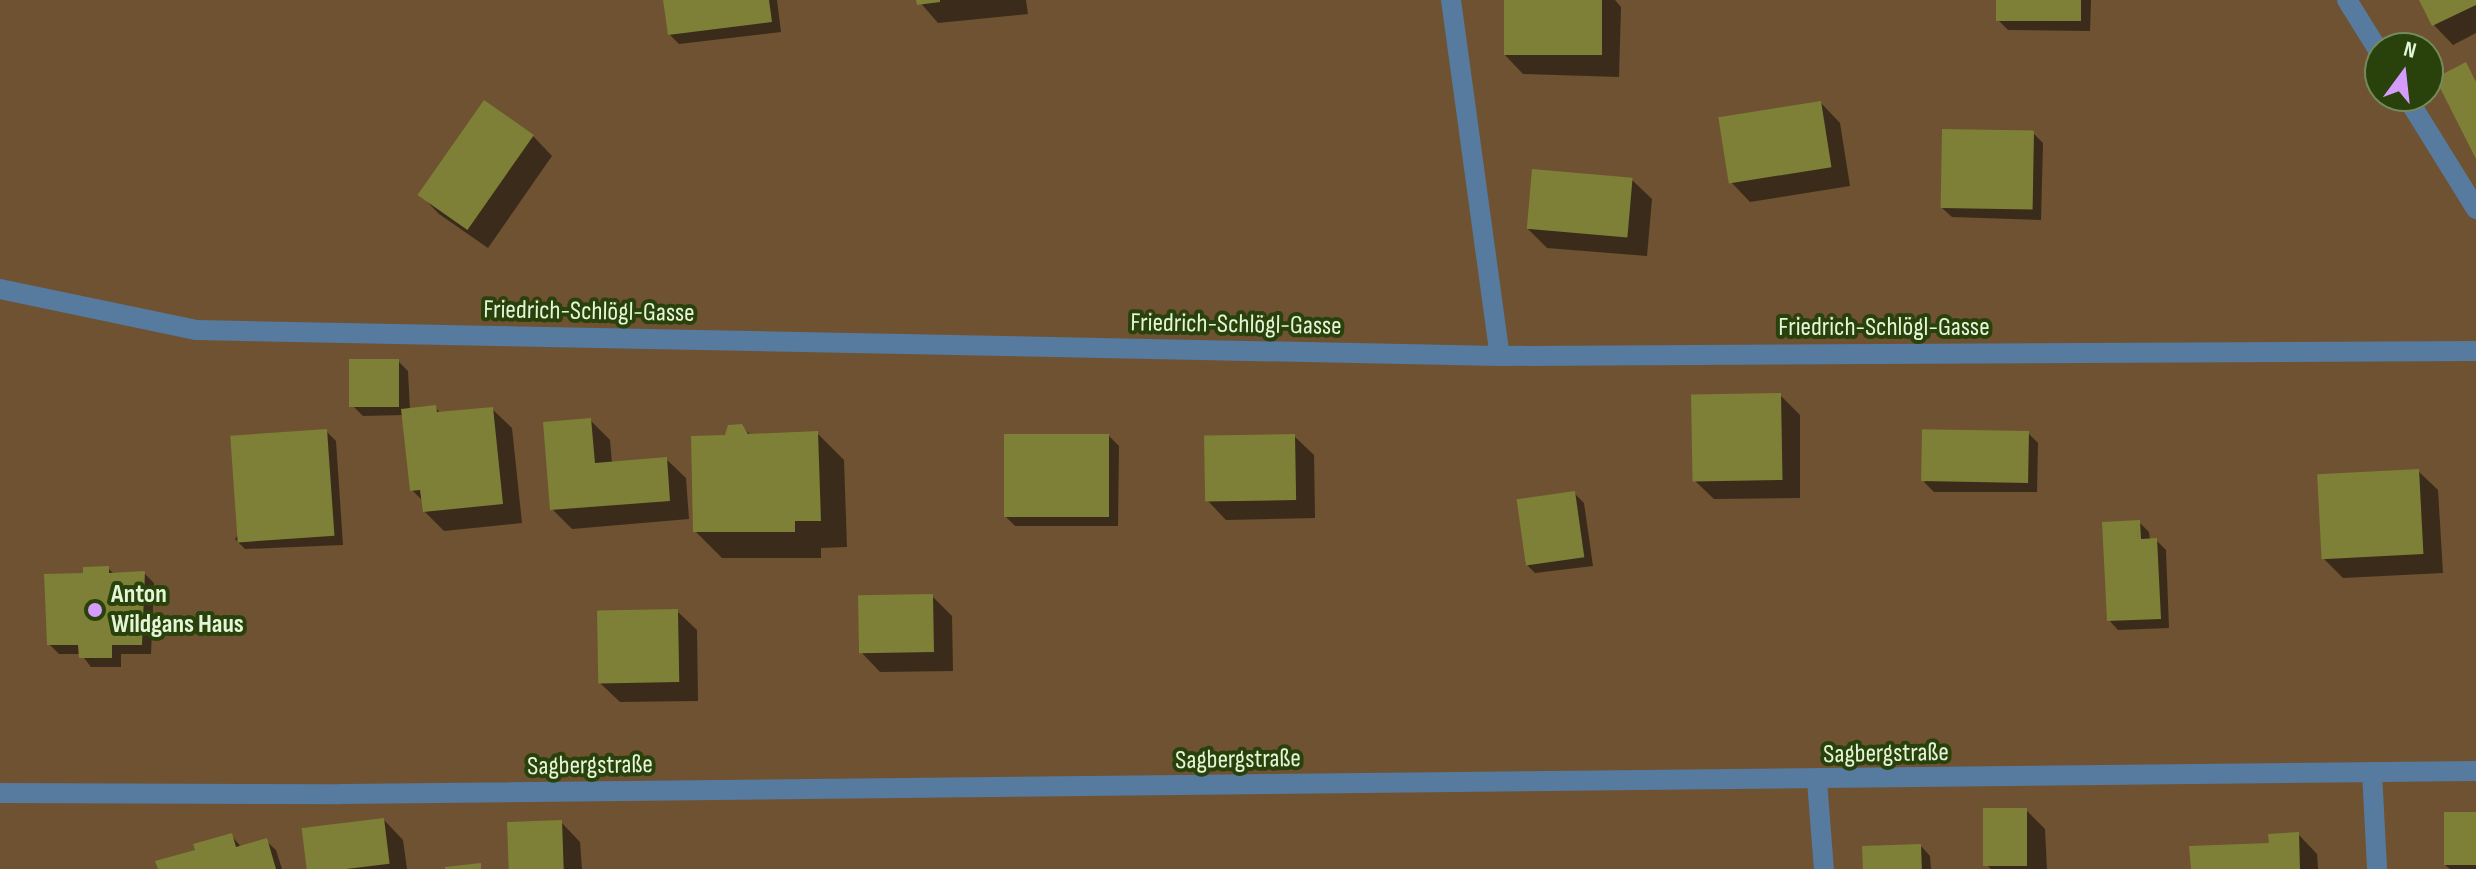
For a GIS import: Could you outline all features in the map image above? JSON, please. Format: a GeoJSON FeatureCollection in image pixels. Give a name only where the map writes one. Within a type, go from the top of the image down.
{"type":"FeatureCollection","features":[{"type":"Feature","properties":{"kind":"street"},"geometry":{"type":"LineString","coordinates":[[1451,0],[1500,356]]}},
{"type":"Feature","properties":{"kind":"street"},"geometry":{"type":"LineString","coordinates":[[2347,0],[2367,32]]}},
{"type":"Feature","properties":{"kind":"street"},"geometry":{"type":"LineString","coordinates":[[2416,112],[2476,209]]}},
{"type":"Feature","properties":{"kind":"street","name":"Friedrich-Schlögl-Gasse"},"geometry":{"type":"LineString","coordinates":[[0,289],[197,330],[1500,356],[2476,351]]}},
{"type":"Feature","properties":{"kind":"street","name":"Sagbergstraße"},"geometry":{"type":"LineString","coordinates":[[0,793],[341,794],[1817,781],[2476,771]]}},
{"type":"Feature","properties":{"kind":"street"},"geometry":{"type":"LineString","coordinates":[[2372,772],[2377,869]]}},
{"type":"Feature","properties":{"kind":"street"},"geometry":{"type":"LineString","coordinates":[[1817,781],[1824,869]]}},
{"type":"Feature","properties":{"kind":"shaded area"},"geometry":{"type":"Polygon","coordinates":[[[0,0],[2476,0],[2476,869],[0,869],[0,0]]]}},
{"type":"Feature","properties":{"kind":"building"},"geometry":{"type":"Polygon","coordinates":[[[663,0],[769,0],[772,22],[668,35],[663,0]]]}},
{"type":"Feature","properties":{"kind":"building"},"geometry":{"type":"Polygon","coordinates":[[[916,0],[940,0],[940,2],[917,5],[916,0]]]}},
{"type":"Feature","properties":{"kind":"building"},"geometry":{"type":"Polygon","coordinates":[[[1504,0],[1602,0],[1602,55],[1504,55],[1504,0]]]}},
{"type":"Feature","properties":{"kind":"building"},"geometry":{"type":"Polygon","coordinates":[[[1996,0],[2081,0],[2081,21],[1996,21],[1996,0]]]}},
{"type":"Feature","properties":{"kind":"building"},"geometry":{"type":"Polygon","coordinates":[[[2419,0],[2476,0],[2476,5],[2432,26],[2419,0]]]}},
{"type":"Feature","properties":{"kind":"building"},"geometry":{"type":"Polygon","coordinates":[[[2466,62],[2476,82],[2476,159],[2444,96],[2444,73],[2466,62]]]}},
{"type":"Feature","properties":{"kind":"building"},"geometry":{"type":"Polygon","coordinates":[[[484,100],[534,135],[467,230],[417,195],[484,100]]]}},
{"type":"Feature","properties":{"kind":"building"},"geometry":{"type":"Polygon","coordinates":[[[1821,101],[1831,167],[1729,183],[1718,117],[1821,101]]]}},
{"type":"Feature","properties":{"kind":"building"},"geometry":{"type":"Polygon","coordinates":[[[1942,129],[2034,131],[2033,210],[1941,208],[1942,129]]]}},
{"type":"Feature","properties":{"kind":"building"},"geometry":{"type":"Polygon","coordinates":[[[1532,169],[1633,178],[1627,238],[1527,229],[1532,169]]]}},
{"type":"Feature","properties":{"kind":"building"},"geometry":{"type":"Polygon","coordinates":[[[349,359],[399,359],[399,407],[349,407],[349,359]]]}},
{"type":"Feature","properties":{"kind":"building"},"geometry":{"type":"Polygon","coordinates":[[[1781,393],[1783,480],[1693,482],[1691,395],[1781,393]]]}},
{"type":"Feature","properties":{"kind":"building"},"geometry":{"type":"Polygon","coordinates":[[[436,405],[437,412],[493,407],[503,504],[423,512],[420,490],[410,491],[401,409],[436,405]]]}},
{"type":"Feature","properties":{"kind":"building"},"geometry":{"type":"Polygon","coordinates":[[[591,418],[595,463],[667,457],[670,501],[550,510],[543,422],[591,418]]]}},
{"type":"Feature","properties":{"kind":"building"},"geometry":{"type":"Polygon","coordinates":[[[742,424],[748,434],[818,431],[821,521],[795,521],[795,532],[693,532],[691,436],[725,435],[728,425],[742,424]]]}},
{"type":"Feature","properties":{"kind":"building"},"geometry":{"type":"Polygon","coordinates":[[[327,429],[334,536],[238,543],[230,436],[327,429]]]}},
{"type":"Feature","properties":{"kind":"building"},"geometry":{"type":"Polygon","coordinates":[[[1922,429],[2029,431],[2028,483],[1921,481],[1922,429]]]}},
{"type":"Feature","properties":{"kind":"building"},"geometry":{"type":"Polygon","coordinates":[[[1004,434],[1109,434],[1109,517],[1004,517],[1004,434]]]}},
{"type":"Feature","properties":{"kind":"building"},"geometry":{"type":"Polygon","coordinates":[[[1295,434],[1296,500],[1205,502],[1204,436],[1295,434]]]}},
{"type":"Feature","properties":{"kind":"building"},"geometry":{"type":"Polygon","coordinates":[[[2419,469],[2423,554],[2322,559],[2317,474],[2419,469]]]}},
{"type":"Feature","properties":{"kind":"building"},"geometry":{"type":"Polygon","coordinates":[[[1575,491],[1584,557],[1526,566],[1517,499],[1575,491]]]}},
{"type":"Feature","properties":{"kind":"building"},"geometry":{"type":"Polygon","coordinates":[[[2140,520],[2141,539],[2157,538],[2161,619],[2107,621],[2102,522],[2140,520]]]}},
{"type":"Feature","properties":{"kind":"building","name":"Anton Wildgans Haus"},"geometry":{"type":"Polygon","coordinates":[[[109,566],[109,573],[145,571],[142,645],[112,645],[112,658],[79,658],[78,645],[47,645],[44,574],[83,573],[83,567],[109,566]]]}},
{"type":"Feature","properties":{"kind":"building"},"geometry":{"type":"Polygon","coordinates":[[[933,594],[934,652],[859,653],[858,595],[933,594]]]}},
{"type":"Feature","properties":{"kind":"building"},"geometry":{"type":"Polygon","coordinates":[[[678,609],[679,682],[598,683],[597,610],[678,609]]]}},
{"type":"Feature","properties":{"kind":"building"},"geometry":{"type":"Polygon","coordinates":[[[1983,808],[2027,808],[2027,866],[1983,866],[1983,808]]]}},
{"type":"Feature","properties":{"kind":"building"},"geometry":{"type":"Polygon","coordinates":[[[2444,812],[2476,812],[2476,865],[2444,865],[2444,812]]]}},
{"type":"Feature","properties":{"kind":"building"},"geometry":{"type":"Polygon","coordinates":[[[384,818],[390,864],[346,869],[307,869],[302,828],[384,818]]]}},
{"type":"Feature","properties":{"kind":"building"},"geometry":{"type":"Polygon","coordinates":[[[562,820],[564,869],[509,869],[507,822],[562,820]]]}},
{"type":"Feature","properties":{"kind":"building"},"geometry":{"type":"Polygon","coordinates":[[[2299,832],[2300,869],[2191,869],[2189,846],[2269,843],[2268,834],[2299,832]]]}},
{"type":"Feature","properties":{"kind":"building"},"geometry":{"type":"Polygon","coordinates":[[[232,833],[236,847],[267,838],[276,869],[158,869],[155,861],[195,850],[193,844],[232,833]]]}},
{"type":"Feature","properties":{"kind":"building"},"geometry":{"type":"Polygon","coordinates":[[[1921,844],[1922,869],[1863,869],[1862,846],[1921,844]]]}},
{"type":"Feature","properties":{"kind":"building"},"geometry":{"type":"Polygon","coordinates":[[[481,863],[481,869],[445,869],[445,867],[481,863]]]}},
{"type":"Feature","properties":{"kind":"place","name":"Anton Wildgans Haus"},"geometry":{"type":"Point","coordinates":[95,610]}}]}
